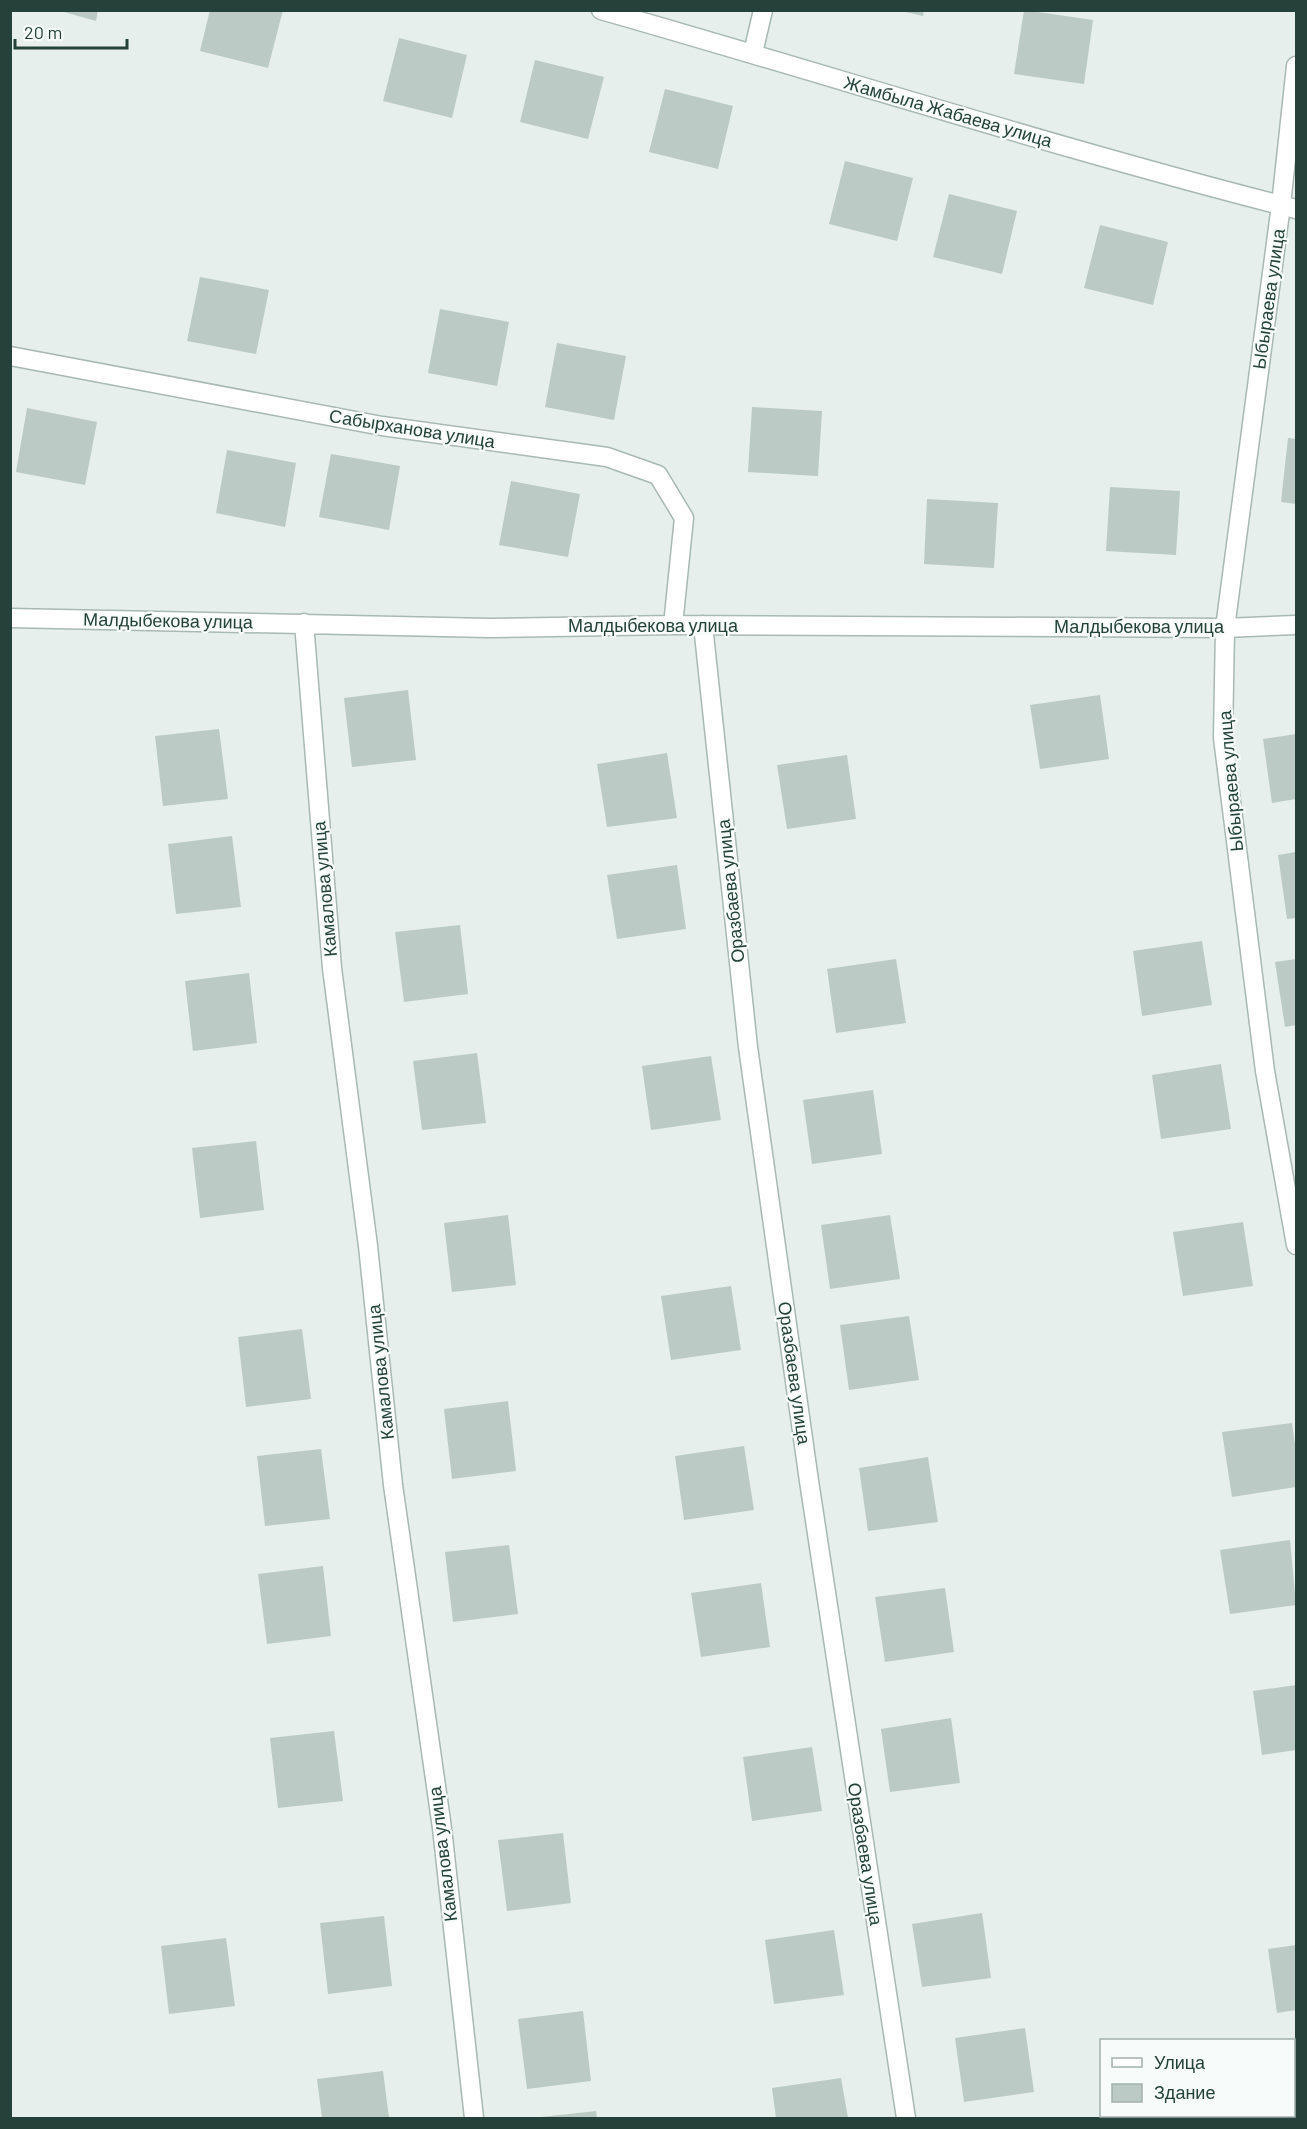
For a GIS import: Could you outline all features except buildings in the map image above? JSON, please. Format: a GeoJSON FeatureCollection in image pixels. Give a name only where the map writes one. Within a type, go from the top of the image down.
{"type":"FeatureCollection","features":[{"type":"Feature","properties":{"kind":"street","name":"Жамбыла Жабаева улица"},"geometry":{"type":"LineString","coordinates":[[601,10],[753,53],[970,120],[1289,207]]}},
{"type":"Feature","properties":{"kind":"street"},"geometry":{"type":"LineString","coordinates":[[753,53],[763,10]]}},
{"type":"Feature","properties":{"kind":"street","name":"Ыбыраева улица"},"geometry":{"type":"LineString","coordinates":[[1296,66],[1289,207],[1224,628],[1223,738],[1265,1071],[1296,1245]]}},
{"type":"Feature","properties":{"kind":"street","name":"Сабырханова улица"},"geometry":{"type":"LineString","coordinates":[[10,356],[382,426],[607,457],[658,476],[684,518],[673,625]]}},
{"type":"Feature","properties":{"kind":"street","name":"Малдыбекова улица"},"geometry":{"type":"LineString","coordinates":[[10,618],[490,628],[673,625],[1224,628],[1296,626]]}},
{"type":"Feature","properties":{"kind":"street","name":"Камалова улица"},"geometry":{"type":"LineString","coordinates":[[304,623],[332,968],[368,1246],[393,1485],[442,1828],[474,2118]]}},
{"type":"Feature","properties":{"kind":"street","name":"Оразбаева улица"},"geometry":{"type":"LineString","coordinates":[[703,625],[748,1047],[812,1505],[906,2118]]}}]}
